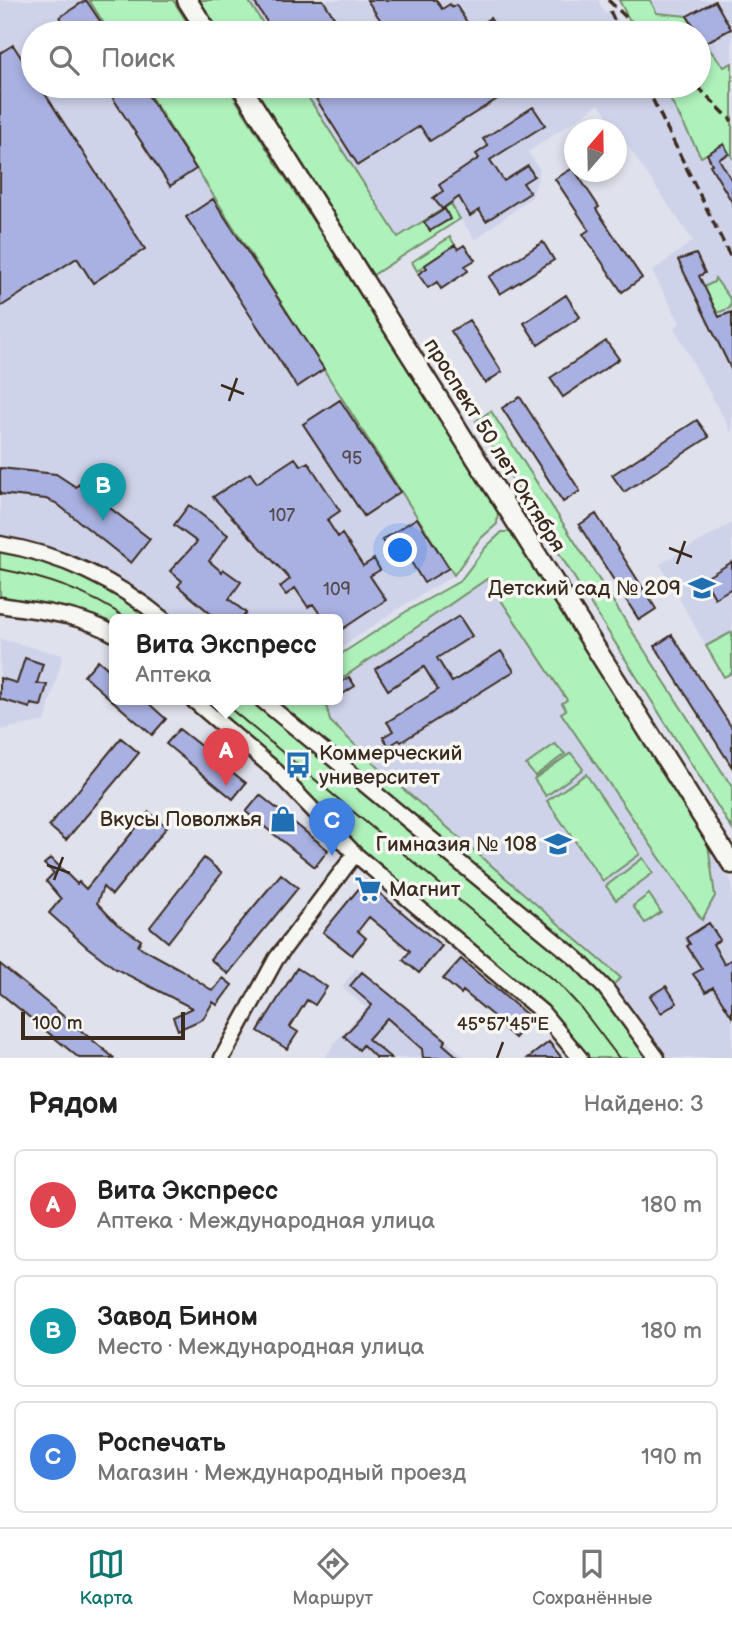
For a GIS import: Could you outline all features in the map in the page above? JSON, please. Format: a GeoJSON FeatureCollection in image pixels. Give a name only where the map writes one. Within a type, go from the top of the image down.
{"type":"FeatureCollection","features":[{"type":"Feature","properties":{"kind":"main road"},"geometry":{"type":"LineString","coordinates":[[187,0],[200,21]]}},
{"type":"Feature","properties":{"kind":"main road","name":"проспект 50 лет Октября"},"geometry":{"type":"LineString","coordinates":[[250,98],[732,864]]}},
{"type":"Feature","properties":{"kind":"street"},"geometry":{"type":"LineString","coordinates":[[0,544],[25,548],[62,560],[104,579],[156,614]]}},
{"type":"Feature","properties":{"kind":"street"},"geometry":{"type":"LineString","coordinates":[[0,605],[69,617],[93,623],[109,631]]}},
{"type":"Feature","properties":{"kind":"street"},"geometry":{"type":"LineString","coordinates":[[199,705],[274,769],[355,854],[542,1012],[580,1058]]}},
{"type":"Feature","properties":{"kind":"street"},"geometry":{"type":"LineString","coordinates":[[268,705],[577,959],[606,989],[657,1058]]}},
{"type":"Feature","properties":{"kind":"street"},"geometry":{"type":"LineString","coordinates":[[222,1058],[276,959],[355,854]]}},
{"type":"Feature","properties":{"kind":"shaded area"},"geometry":{"type":"Polygon","coordinates":[[[0,0],[89,0],[102,21],[21,21],[21,98],[152,98],[454,575],[343,647],[343,614],[165,614],[155,605],[0,539],[0,0]]]}},
{"type":"Feature","properties":{"kind":"shaded area"},"geometry":{"type":"Polygon","coordinates":[[[248,0],[598,0],[605,14],[613,10],[618,21],[261,21],[248,0]]]}},
{"type":"Feature","properties":{"kind":"shaded area"},"geometry":{"type":"Polygon","coordinates":[[[650,0],[732,0],[732,63],[725,68],[711,53],[711,21],[691,21],[687,16],[657,13],[650,0]]]}},
{"type":"Feature","properties":{"kind":"shaded area"},"geometry":{"type":"Polygon","coordinates":[[[309,98],[669,98],[700,157],[724,144],[732,157],[732,433],[674,328],[680,323],[652,271],[693,241],[627,145],[627,119],[609,119],[599,104],[577,119],[564,119],[564,128],[528,152],[540,170],[532,197],[475,240],[451,205],[399,237],[309,98]]]}},
{"type":"Feature","properties":{"kind":"shaded area","name":"Детский сад № 209"},"geometry":{"type":"Polygon","coordinates":[[[732,523],[732,632],[706,646],[660,564],[732,523]]]}},
{"type":"Feature","properties":{"kind":"shaded area","name":"Гимназия № 108"},"geometry":{"type":"Polygon","coordinates":[[[487,579],[567,700],[566,710],[561,714],[702,919],[715,896],[708,844],[732,882],[732,1058],[664,1058],[610,987],[621,977],[379,768],[330,721],[326,705],[343,705],[343,678],[487,579]]]}},
{"type":"Feature","properties":{"kind":"shaded area"},"geometry":{"type":"Polygon","coordinates":[[[0,639],[63,655],[45,721],[0,730],[0,639]]]}},
{"type":"Feature","properties":{"kind":"shaded area"},"geometry":{"type":"Polygon","coordinates":[[[356,968],[466,1058],[325,1058],[335,1042],[366,1008],[342,987],[356,968]]]}},
{"type":"Feature","properties":{"kind":"green space"},"geometry":{"type":"Polygon","coordinates":[[[89,0],[173,0],[186,21],[102,21],[89,0]]]}},
{"type":"Feature","properties":{"kind":"green space"},"geometry":{"type":"Polygon","coordinates":[[[199,0],[248,0],[261,21],[212,21],[199,0]]]}},
{"type":"Feature","properties":{"kind":"green space"},"geometry":{"type":"Polygon","coordinates":[[[619,0],[650,0],[657,13],[687,16],[690,21],[630,21],[619,0]]]}},
{"type":"Feature","properties":{"kind":"green space"},"geometry":{"type":"Polygon","coordinates":[[[711,51],[724,67],[732,63],[732,157],[724,145],[701,157],[669,98],[711,98],[711,51]]]}},
{"type":"Feature","properties":{"kind":"green space"},"geometry":{"type":"Polygon","coordinates":[[[152,98],[235,98],[498,511],[497,524],[479,540],[454,575],[152,98]]]}},
{"type":"Feature","properties":{"kind":"green space"},"geometry":{"type":"Polygon","coordinates":[[[261,98],[309,98],[398,237],[451,204],[460,219],[373,275],[261,98]]]}},
{"type":"Feature","properties":{"kind":"green space"},"geometry":{"type":"Polygon","coordinates":[[[450,237],[455,245],[417,271],[412,262],[450,237]]]}},
{"type":"Feature","properties":{"kind":"green space"},"geometry":{"type":"Polygon","coordinates":[[[715,278],[731,300],[730,308],[717,313],[704,287],[714,282],[715,278]]]}},
{"type":"Feature","properties":{"kind":"green space"},"geometry":{"type":"Polygon","coordinates":[[[491,411],[732,787],[732,829],[476,421],[491,411]]]}},
{"type":"Feature","properties":{"kind":"green space"},"geometry":{"type":"Polygon","coordinates":[[[502,532],[515,535],[708,844],[715,896],[702,920],[561,713],[566,710],[562,703],[567,700],[487,579],[343,678],[343,653],[407,611],[460,581],[486,547],[502,532]]]}},
{"type":"Feature","properties":{"kind":"green space"},"geometry":{"type":"Polygon","coordinates":[[[0,550],[60,566],[97,581],[147,614],[109,614],[109,626],[0,599],[0,550]]]}},
{"type":"Feature","properties":{"kind":"green space"},"geometry":{"type":"Polygon","coordinates":[[[732,632],[732,673],[724,677],[706,646],[732,632]]]}},
{"type":"Feature","properties":{"kind":"green space"},"geometry":{"type":"Polygon","coordinates":[[[208,705],[261,705],[574,962],[602,992],[651,1058],[588,1058],[545,1008],[372,862],[208,705]]]}},
{"type":"Feature","properties":{"kind":"green space"},"geometry":{"type":"Polygon","coordinates":[[[326,705],[330,721],[379,768],[621,978],[610,987],[279,707],[326,705]]]}},
{"type":"Feature","properties":{"kind":"green space"},"geometry":{"type":"Polygon","coordinates":[[[555,744],[565,754],[535,776],[526,765],[555,744]]]}},
{"type":"Feature","properties":{"kind":"green space"},"geometry":{"type":"Polygon","coordinates":[[[571,753],[583,769],[546,796],[534,779],[571,753]]]}},
{"type":"Feature","properties":{"kind":"green space"},"geometry":{"type":"Polygon","coordinates":[[[586,774],[640,854],[603,881],[547,801],[586,774]]]}},
{"type":"Feature","properties":{"kind":"green space"},"geometry":{"type":"Polygon","coordinates":[[[643,858],[653,873],[616,900],[606,886],[643,858]]]}},
{"type":"Feature","properties":{"kind":"green space"},"geometry":{"type":"Polygon","coordinates":[[[649,894],[661,912],[645,923],[633,906],[649,894]]]}},
{"type":"Feature","properties":{"kind":"building"},"geometry":{"type":"Polygon","coordinates":[[[86,0],[100,21],[62,21],[60,17],[86,0]]]}},
{"type":"Feature","properties":{"kind":"building"},"geometry":{"type":"Polygon","coordinates":[[[253,0],[323,0],[336,21],[266,21],[253,0]]]}},
{"type":"Feature","properties":{"kind":"building"},"geometry":{"type":"Polygon","coordinates":[[[367,0],[436,0],[442,9],[450,4],[452,7],[456,5],[466,21],[381,21],[367,0]]]}},
{"type":"Feature","properties":{"kind":"building"},"geometry":{"type":"Polygon","coordinates":[[[715,1],[731,29],[711,40],[711,21],[691,21],[687,16],[715,1]]]}},
{"type":"Feature","properties":{"kind":"building"},"geometry":{"type":"Polygon","coordinates":[[[13,45],[21,57],[21,98],[48,98],[145,249],[93,283],[77,258],[0,307],[0,53],[13,45]]]}},
{"type":"Feature","properties":{"kind":"building"},"geometry":{"type":"Polygon","coordinates":[[[113,98],[150,98],[196,169],[170,186],[113,98]]]}},
{"type":"Feature","properties":{"kind":"building"},"geometry":{"type":"Polygon","coordinates":[[[316,98],[499,98],[430,141],[420,126],[358,165],[316,98]]]}},
{"type":"Feature","properties":{"kind":"building"},"geometry":{"type":"Polygon","coordinates":[[[533,107],[545,125],[490,160],[504,181],[528,166],[534,176],[523,183],[530,193],[486,221],[479,210],[470,216],[459,197],[442,209],[433,198],[443,191],[439,185],[479,158],[476,154],[488,146],[483,139],[533,107]]]}},
{"type":"Feature","properties":{"kind":"building"},"geometry":{"type":"Polygon","coordinates":[[[724,144],[729,154],[719,159],[732,181],[732,202],[710,165],[712,164],[707,154],[724,144]]]}},
{"type":"Feature","properties":{"kind":"building"},"geometry":{"type":"Polygon","coordinates":[[[564,174],[564,182],[582,182],[599,207],[596,209],[642,278],[622,292],[583,234],[589,230],[555,179],[564,174]]]}},
{"type":"Feature","properties":{"kind":"building"},"geometry":{"type":"Polygon","coordinates":[[[213,199],[324,369],[297,387],[186,217],[213,199]]]}},
{"type":"Feature","properties":{"kind":"building"},"geometry":{"type":"Polygon","coordinates":[[[445,209],[450,219],[430,231],[424,222],[445,209]]]}},
{"type":"Feature","properties":{"kind":"building"},"geometry":{"type":"Polygon","coordinates":[[[543,242],[554,260],[500,294],[489,277],[543,242]]]}},
{"type":"Feature","properties":{"kind":"building"},"geometry":{"type":"Polygon","coordinates":[[[455,245],[458,249],[464,245],[475,260],[465,266],[468,271],[441,289],[437,282],[428,288],[418,274],[427,268],[425,265],[455,245]]]}},
{"type":"Feature","properties":{"kind":"building"},"geometry":{"type":"Polygon","coordinates":[[[696,254],[705,273],[699,276],[719,317],[732,312],[732,371],[678,260],[696,254]]]}},
{"type":"Feature","properties":{"kind":"building"},"geometry":{"type":"Polygon","coordinates":[[[566,295],[580,317],[538,345],[524,323],[566,295]]]}},
{"type":"Feature","properties":{"kind":"building"},"geometry":{"type":"Polygon","coordinates":[[[469,320],[502,372],[485,383],[451,331],[469,320]]]}},
{"type":"Feature","properties":{"kind":"building"},"geometry":{"type":"Polygon","coordinates":[[[606,341],[619,359],[563,397],[550,378],[606,341]]]}},
{"type":"Feature","properties":{"kind":"building"},"geometry":{"type":"Polygon","coordinates":[[[520,397],[580,491],[563,502],[502,408],[520,397]]]}},
{"type":"Feature","properties":{"kind":"building"},"geometry":{"type":"Polygon","coordinates":[[[340,400],[400,492],[364,516],[303,424],[340,400]]]}},
{"type":"Feature","properties":{"kind":"building"},"geometry":{"type":"Polygon","coordinates":[[[697,420],[709,437],[624,492],[612,475],[697,420]]]}},
{"type":"Feature","properties":{"kind":"building"},"geometry":{"type":"Polygon","coordinates":[[[295,458],[301,466],[308,462],[340,511],[327,520],[338,537],[342,534],[363,566],[374,559],[380,570],[370,576],[386,600],[343,629],[343,614],[320,614],[313,604],[308,607],[295,588],[286,595],[280,587],[290,579],[213,497],[250,473],[257,483],[295,458]]]}},
{"type":"Feature","properties":{"kind":"building"},"geometry":{"type":"Polygon","coordinates":[[[0,468],[56,474],[76,487],[79,484],[150,539],[131,563],[56,503],[46,499],[0,494],[0,468]]]}},
{"type":"Feature","properties":{"kind":"building"},"geometry":{"type":"Polygon","coordinates":[[[189,505],[228,535],[209,561],[241,582],[229,599],[245,614],[211,614],[178,586],[182,581],[170,571],[197,542],[174,525],[189,505]]]}},
{"type":"Feature","properties":{"kind":"building"},"geometry":{"type":"Polygon","coordinates":[[[596,514],[656,609],[639,620],[579,525],[596,514]]]}},
{"type":"Feature","properties":{"kind":"building"},"geometry":{"type":"Polygon","coordinates":[[[417,518],[449,568],[424,583],[408,557],[398,564],[382,540],[417,518]]]}},
{"type":"Feature","properties":{"kind":"building"},"geometry":{"type":"Polygon","coordinates":[[[732,562],[732,588],[715,598],[704,579],[732,562]]]}},
{"type":"Feature","properties":{"kind":"building"},"geometry":{"type":"Polygon","coordinates":[[[459,616],[472,636],[437,658],[452,682],[501,651],[514,671],[401,742],[399,740],[389,746],[383,737],[393,731],[387,722],[438,690],[424,667],[388,690],[375,669],[459,616]]]}},
{"type":"Feature","properties":{"kind":"building"},"geometry":{"type":"Polygon","coordinates":[[[672,635],[732,728],[732,767],[655,646],[672,635]]]}},
{"type":"Feature","properties":{"kind":"building"},"geometry":{"type":"Polygon","coordinates":[[[25,658],[43,664],[37,683],[47,685],[41,706],[31,704],[30,708],[0,699],[0,678],[17,683],[25,658]]]}},
{"type":"Feature","properties":{"kind":"building"},"geometry":{"type":"Polygon","coordinates":[[[98,660],[109,670],[109,698],[84,676],[98,660]]]}},
{"type":"Feature","properties":{"kind":"building"},"geometry":{"type":"Polygon","coordinates":[[[349,677],[355,686],[343,694],[343,681],[349,677]]]}},
{"type":"Feature","properties":{"kind":"building"},"geometry":{"type":"Polygon","coordinates":[[[117,705],[151,705],[166,719],[152,735],[117,705]]]}},
{"type":"Feature","properties":{"kind":"building"},"geometry":{"type":"Polygon","coordinates":[[[179,729],[220,761],[231,748],[242,757],[231,771],[246,783],[233,799],[166,744],[179,729]]]}},
{"type":"Feature","properties":{"kind":"building"},"geometry":{"type":"Polygon","coordinates":[[[121,738],[139,753],[66,840],[49,826],[121,738]]]}},
{"type":"Feature","properties":{"kind":"building"},"geometry":{"type":"Polygon","coordinates":[[[260,795],[328,850],[315,867],[246,812],[260,795]]]}},
{"type":"Feature","properties":{"kind":"building"},"geometry":{"type":"Polygon","coordinates":[[[149,812],[167,827],[112,895],[103,887],[97,903],[117,924],[141,940],[138,946],[213,991],[223,978],[232,985],[217,1005],[213,1002],[203,1019],[178,1030],[173,1017],[192,1008],[116,969],[49,913],[61,899],[46,881],[54,873],[44,864],[51,858],[77,884],[79,882],[86,889],[149,812]]]}},
{"type":"Feature","properties":{"kind":"building"},"geometry":{"type":"Polygon","coordinates":[[[204,858],[222,873],[168,942],[150,927],[204,858]]]}},
{"type":"Feature","properties":{"kind":"building"},"geometry":{"type":"Polygon","coordinates":[[[281,874],[298,888],[228,974],[210,959],[281,874]]]}},
{"type":"Feature","properties":{"kind":"building"},"geometry":{"type":"Polygon","coordinates":[[[365,881],[442,946],[419,973],[403,960],[410,951],[369,917],[358,931],[366,938],[352,955],[323,932],[365,881]]]}},
{"type":"Feature","properties":{"kind":"building"},"geometry":{"type":"Polygon","coordinates":[[[709,923],[720,940],[713,944],[724,964],[732,959],[732,1017],[713,987],[706,992],[693,974],[702,969],[687,946],[690,944],[686,938],[709,923]]]}},
{"type":"Feature","properties":{"kind":"building"},"geometry":{"type":"Polygon","coordinates":[[[461,959],[532,1019],[515,1038],[463,991],[461,994],[443,979],[461,959]]]}},
{"type":"Feature","properties":{"kind":"building"},"geometry":{"type":"Polygon","coordinates":[[[0,964],[114,1058],[79,1058],[0,993],[0,964]]]}},
{"type":"Feature","properties":{"kind":"building"},"geometry":{"type":"Polygon","coordinates":[[[297,968],[327,987],[315,1005],[307,1000],[290,1027],[298,1032],[287,1049],[258,1031],[297,968]]]}},
{"type":"Feature","properties":{"kind":"building"},"geometry":{"type":"Polygon","coordinates":[[[362,972],[446,1040],[443,1044],[459,1058],[423,1058],[422,1049],[387,1018],[368,1039],[391,1058],[376,1058],[363,1045],[359,1050],[344,1036],[372,1005],[350,986],[362,972]]]}},
{"type":"Feature","properties":{"kind":"building"},"geometry":{"type":"Polygon","coordinates":[[[666,986],[677,1003],[661,1013],[650,996],[666,986]]]}},
{"type":"Feature","properties":{"kind":"building"},"geometry":{"type":"Polygon","coordinates":[[[549,1042],[562,1058],[528,1058],[549,1042]]]}},
{"type":"Feature","properties":{"kind":"tram line"},"geometry":{"type":"LineString","coordinates":[[0,569],[67,587],[120,614]]}},
{"type":"Feature","properties":{"kind":"tram line"},"geometry":{"type":"LineString","coordinates":[[226,705],[559,984],[619,1058]]}},
{"type":"Feature","properties":{"kind":"railway"},"geometry":{"type":"LineString","coordinates":[[608,0],[630,21]]}},
{"type":"Feature","properties":{"kind":"railway"},"geometry":{"type":"LineString","coordinates":[[610,11],[615,21]]}},
{"type":"Feature","properties":{"kind":"railway"},"geometry":{"type":"LineString","coordinates":[[652,98],[732,260]]}},
{"type":"Feature","properties":{"kind":"railway"},"geometry":{"type":"LineString","coordinates":[[709,98],[732,121]]}},
{"type":"Feature","properties":{"kind":"place","name":"Завод Бином"},"geometry":{"type":"Point","coordinates":[103,521]}},
{"type":"Feature","properties":{"kind":"place","name":"Детский сад № 209"},"geometry":{"type":"Point","coordinates":[702,588]}},
{"type":"Feature","properties":{"kind":"place","name":"Коммерческий университет"},"geometry":{"type":"Point","coordinates":[298,765]}},
{"type":"Feature","properties":{"kind":"place","name":"Вита Экспресс"},"geometry":{"type":"Point","coordinates":[226,786]}},
{"type":"Feature","properties":{"kind":"place","name":"Вкусы Поволжья"},"geometry":{"type":"Point","coordinates":[283,819]}},
{"type":"Feature","properties":{"kind":"place","name":"Гимназия № 108"},"geometry":{"type":"Point","coordinates":[558,844]}},
{"type":"Feature","properties":{"kind":"place","name":"Роспечать"},"geometry":{"type":"Point","coordinates":[332,856]}},
{"type":"Feature","properties":{"kind":"place","name":"Магнит"},"geometry":{"type":"Point","coordinates":[368,889]}}]}
